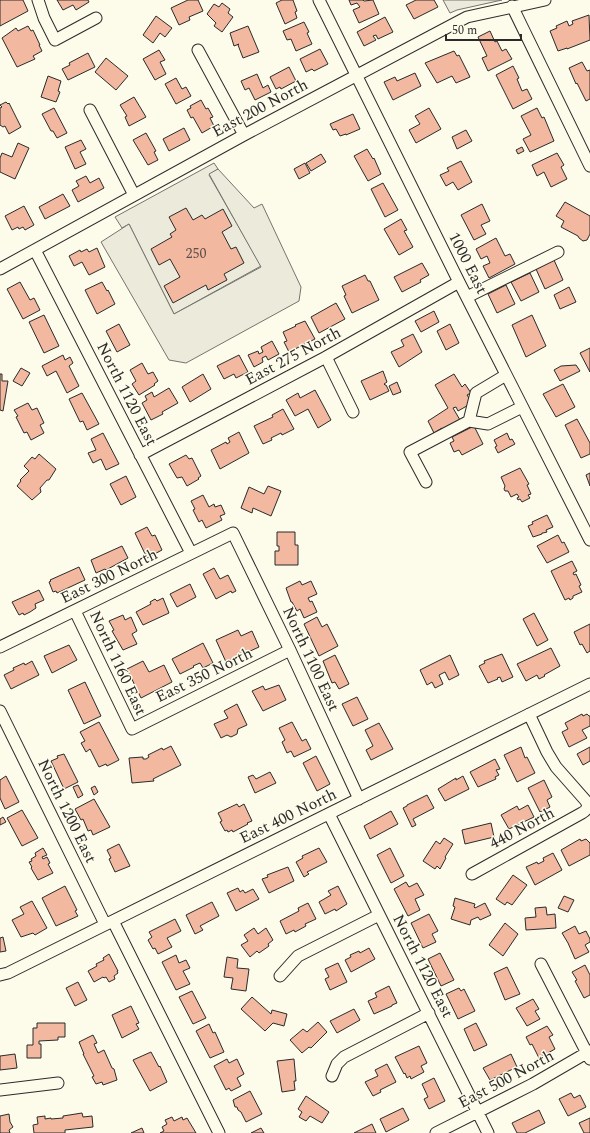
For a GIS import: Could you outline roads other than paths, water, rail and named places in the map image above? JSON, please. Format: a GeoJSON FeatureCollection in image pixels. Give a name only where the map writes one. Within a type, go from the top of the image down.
{"type":"FeatureCollection","features":[{"type":"Feature","properties":{"kind":"street"},"geometry":{"type":"LineString","coordinates":[[38,0],[44,18],[55,40],[96,18]]}},
{"type":"Feature","properties":{"kind":"street","name":"1000 East"},"geometry":{"type":"LineString","coordinates":[[319,0],[459,282],[590,540]]}},
{"type":"Feature","properties":{"kind":"street","name":"East 200 North"},"geometry":{"type":"LineString","coordinates":[[0,269],[244,135],[467,17],[518,4],[545,0]]}},
{"type":"Feature","properties":{"kind":"street"},"geometry":{"type":"LineString","coordinates":[[518,4],[590,166]]}},
{"type":"Feature","properties":{"kind":"street"},"geometry":{"type":"LineString","coordinates":[[198,50],[244,135]]}},
{"type":"Feature","properties":{"kind":"street"},"geometry":{"type":"LineString","coordinates":[[90,110],[134,195]]}},
{"type":"Feature","properties":{"kind":"street","name":"North 1120 East"},"geometry":{"type":"LineString","coordinates":[[35,250],[191,553]]}},
{"type":"Feature","properties":{"kind":"street"},"geometry":{"type":"LineString","coordinates":[[467,297],[558,252]]}},
{"type":"Feature","properties":{"kind":"street","name":"East 275 North"},"geometry":{"type":"LineString","coordinates":[[140,455],[326,357],[459,282]]}},
{"type":"Feature","properties":{"kind":"street"},"geometry":{"type":"LineString","coordinates":[[326,357],[353,412]]}},
{"type":"Feature","properties":{"kind":"street"},"geometry":{"type":"LineString","coordinates":[[469,421],[476,393],[506,375]]}},
{"type":"Feature","properties":{"kind":"street"},"geometry":{"type":"LineString","coordinates":[[426,482],[410,452],[469,421],[488,424],[522,407]]}},
{"type":"Feature","properties":{"kind":"street","name":"East 300 North"},"geometry":{"type":"LineString","coordinates":[[0,647],[76,611],[232,533]]}},
{"type":"Feature","properties":{"kind":"street","name":"North 1100 East"},"geometry":{"type":"LineString","coordinates":[[232,533],[290,650],[359,799]]}},
{"type":"Feature","properties":{"kind":"street","name":"North 1160 East"},"geometry":{"type":"LineString","coordinates":[[76,611],[132,729]]}},
{"type":"Feature","properties":{"kind":"street","name":"East 350 North"},"geometry":{"type":"LineString","coordinates":[[132,729],[290,650]]}},
{"type":"Feature","properties":{"kind":"street","name":"East 400 North"},"geometry":{"type":"LineString","coordinates":[[0,975],[8,973],[590,684]]}},
{"type":"Feature","properties":{"kind":"street","name":"North 1200 East"},"geometry":{"type":"LineString","coordinates":[[0,711],[219,1133]]}},
{"type":"Feature","properties":{"kind":"street","name":"440 North"},"geometry":{"type":"LineString","coordinates":[[472,874],[587,809],[588,805],[586,801],[554,763],[529,714]]}},
{"type":"Feature","properties":{"kind":"street","name":"North 1120 East"},"geometry":{"type":"LineString","coordinates":[[329,814],[488,1133]]}},
{"type":"Feature","properties":{"kind":"street"},"geometry":{"type":"LineString","coordinates":[[280,976],[298,956],[379,915]]}},
{"type":"Feature","properties":{"kind":"street"},"geometry":{"type":"LineString","coordinates":[[542,964],[589,1054]]}},
{"type":"Feature","properties":{"kind":"street"},"geometry":{"type":"LineString","coordinates":[[332,1076],[337,1064],[344,1057],[429,1013]]}},
{"type":"Feature","properties":{"kind":"street","name":"East 500 North"},"geometry":{"type":"LineString","coordinates":[[436,1133],[589,1054]]}},
{"type":"Feature","properties":{"kind":"street"},"geometry":{"type":"LineString","coordinates":[[0,1090],[58,1083]]}}]}
